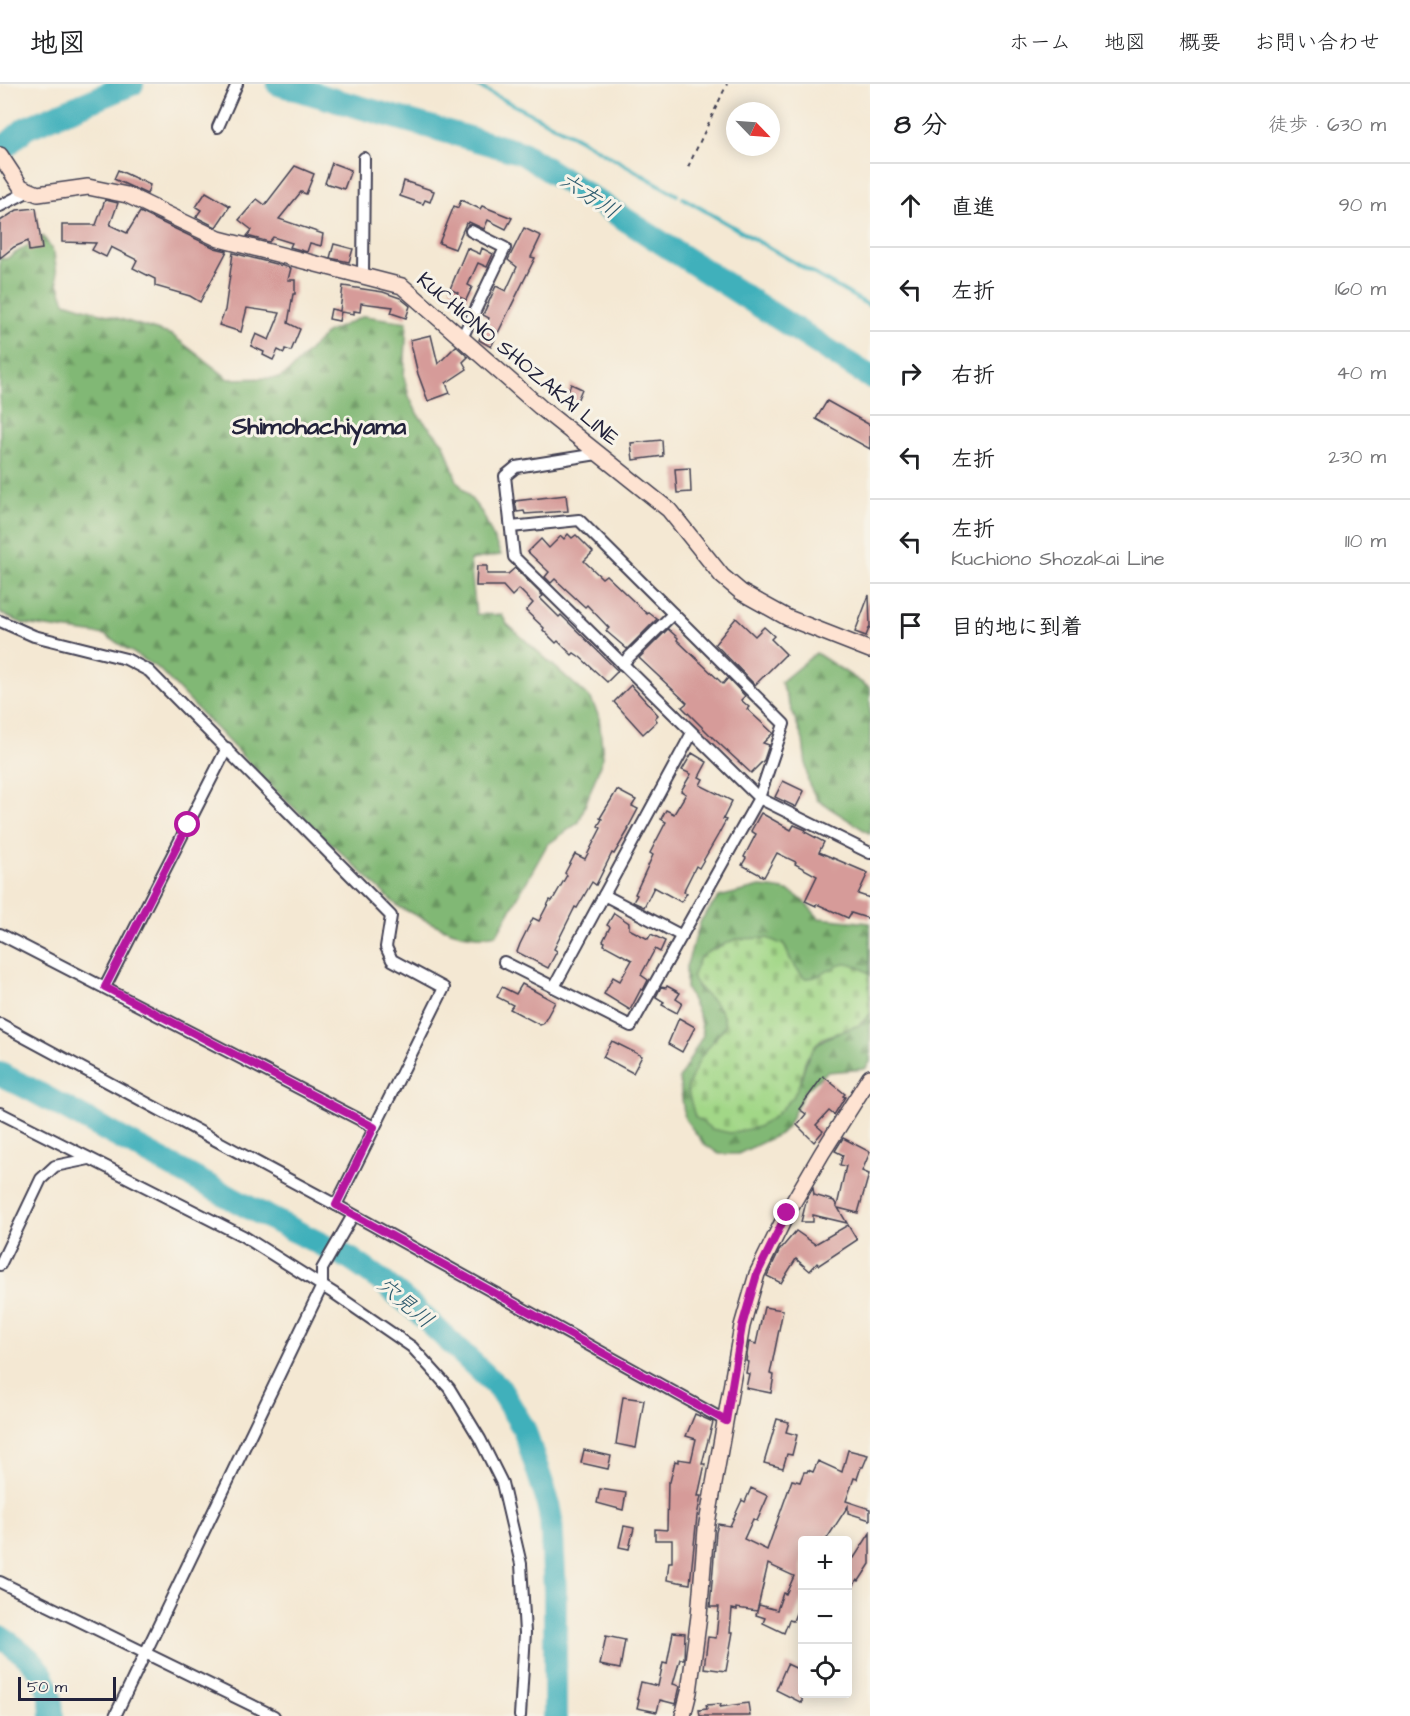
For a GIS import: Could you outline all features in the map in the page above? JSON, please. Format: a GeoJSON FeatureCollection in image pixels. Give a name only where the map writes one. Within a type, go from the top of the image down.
{"type":"FeatureCollection","features":[{"type":"Feature","properties":{"kind":"main road"},"geometry":{"type":"LineString","coordinates":[[0,155],[25,189]]}},
{"type":"Feature","properties":{"kind":"main road","name":"KUCHIONO SHOZAKAI LINE"},"geometry":{"type":"LineString","coordinates":[[25,189],[38,194],[48,194],[88,187],[127,195],[219,239],[402,286],[540,407],[669,510],[722,576],[741,592],[788,618],[870,650]]}},
{"type":"Feature","properties":{"kind":"main road"},"geometry":{"type":"LineString","coordinates":[[683,1716],[689,1692],[699,1616],[706,1529],[742,1326],[757,1274],[787,1213],[870,1077]]}},
{"type":"Feature","properties":{"kind":"street"},"geometry":{"type":"LineString","coordinates":[[218,127],[237,84]]}},
{"type":"Feature","properties":{"kind":"street"},"geometry":{"type":"LineString","coordinates":[[363,276],[364,158]]}},
{"type":"Feature","properties":{"kind":"street"},"geometry":{"type":"LineString","coordinates":[[0,206],[25,189]]}},
{"type":"Feature","properties":{"kind":"street"},"geometry":{"type":"LineString","coordinates":[[462,338],[505,248],[471,231]]}},
{"type":"Feature","properties":{"kind":"street"},"geometry":{"type":"LineString","coordinates":[[597,454],[516,467],[505,476],[514,557],[759,798],[870,853]]}},
{"type":"Feature","properties":{"kind":"street"},"geometry":{"type":"LineString","coordinates":[[504,962],[631,1026],[759,798],[784,724],[579,520],[511,527]]}},
{"type":"Feature","properties":{"kind":"street"},"geometry":{"type":"LineString","coordinates":[[622,664],[673,614]]}},
{"type":"Feature","properties":{"kind":"street"},"geometry":{"type":"LineString","coordinates":[[0,621],[34,636],[126,659],[149,671],[391,916],[386,947],[392,960],[444,988],[336,1205]]}},
{"type":"Feature","properties":{"kind":"street"},"geometry":{"type":"LineString","coordinates":[[554,987],[692,733]]}},
{"type":"Feature","properties":{"kind":"street"},"geometry":{"type":"LineString","coordinates":[[105,987],[227,748]]}},
{"type":"Feature","properties":{"kind":"street"},"geometry":{"type":"LineString","coordinates":[[604,895],[682,936]]}},
{"type":"Feature","properties":{"kind":"street"},"geometry":{"type":"LineString","coordinates":[[0,934],[374,1127]]}},
{"type":"Feature","properties":{"kind":"street"},"geometry":{"type":"LineString","coordinates":[[0,1024],[336,1205],[726,1421]]}},
{"type":"Feature","properties":{"kind":"street"},"geometry":{"type":"LineString","coordinates":[[0,1113],[243,1236],[412,1347],[449,1388],[480,1438],[502,1484],[521,1564],[525,1634],[520,1716]]}},
{"type":"Feature","properties":{"kind":"street"},"geometry":{"type":"LineString","coordinates":[[0,1265],[41,1179],[55,1166],[89,1160]]}},
{"type":"Feature","properties":{"kind":"street"},"geometry":{"type":"LineString","coordinates":[[115,1716],[322,1286],[322,1269],[353,1215]]}},
{"type":"Feature","properties":{"kind":"street"},"geometry":{"type":"LineString","coordinates":[[0,1582],[274,1716]]}},
{"type":"Feature","properties":{"kind":"path"},"geometry":{"type":"LineString","coordinates":[[688,166],[727,84]]}},
{"type":"Feature","properties":{"kind":"green space"},"geometry":{"type":"Polygon","coordinates":[[[43,236],[54,253],[58,283],[65,302],[172,335],[229,379],[279,378],[288,373],[326,333],[364,316],[407,322],[404,377],[409,396],[418,415],[444,444],[457,481],[483,514],[501,555],[470,560],[476,614],[502,615],[507,624],[591,699],[599,717],[603,757],[579,822],[547,845],[497,934],[471,936],[447,930],[393,902],[270,785],[159,669],[105,635],[24,624],[0,613],[0,258],[6,259],[43,236]]]}},
{"type":"Feature","properties":{"kind":"green space"},"geometry":{"type":"Polygon","coordinates":[[[816,653],[870,688],[870,834],[817,800],[808,782],[803,740],[781,682],[816,653]]]}},
{"type":"Feature","properties":{"kind":"green space"},"geometry":{"type":"Polygon","coordinates":[[[760,887],[781,889],[794,894],[819,918],[870,923],[870,975],[850,965],[836,968],[814,978],[804,978],[792,963],[784,945],[736,940],[700,958],[697,987],[719,1008],[725,1026],[700,1058],[801,1080],[812,1050],[820,1042],[858,1023],[870,1014],[870,1062],[865,1069],[827,1072],[805,1091],[787,1127],[780,1134],[738,1154],[719,1154],[703,1143],[685,1119],[679,1079],[703,1035],[699,1015],[686,988],[686,967],[701,920],[719,897],[760,887]]]}},
{"type":"Feature","properties":{"kind":"green space"},"geometry":{"type":"Polygon","coordinates":[[[767,938],[784,945],[792,963],[804,978],[817,976],[845,964],[855,965],[869,973],[870,1014],[859,1025],[823,1038],[816,1044],[805,1061],[801,1080],[793,1097],[774,1117],[758,1127],[730,1133],[712,1129],[695,1117],[687,1088],[700,1058],[725,1026],[720,1010],[692,977],[700,958],[708,952],[736,939],[767,938]]]}},
{"type":"Feature","properties":{"kind":"building"},"geometry":{"type":"Polygon","coordinates":[[[332,163],[351,170],[344,189],[325,183],[332,163]]]}},
{"type":"Feature","properties":{"kind":"building"},"geometry":{"type":"Polygon","coordinates":[[[295,166],[314,174],[306,194],[301,192],[279,219],[323,234],[321,246],[310,243],[307,252],[290,247],[292,243],[273,237],[269,242],[247,236],[252,230],[239,220],[257,199],[265,205],[295,166]]]}},
{"type":"Feature","properties":{"kind":"building"},"geometry":{"type":"Polygon","coordinates":[[[118,170],[150,185],[147,194],[114,179],[118,170]]]}},
{"type":"Feature","properties":{"kind":"building"},"geometry":{"type":"Polygon","coordinates":[[[404,181],[434,191],[430,202],[425,200],[423,204],[400,196],[404,181]]]}},
{"type":"Feature","properties":{"kind":"building"},"geometry":{"type":"Polygon","coordinates":[[[206,192],[230,206],[216,227],[196,217],[201,210],[196,207],[206,192]]]}},
{"type":"Feature","properties":{"kind":"building"},"geometry":{"type":"Polygon","coordinates":[[[105,200],[118,203],[110,225],[127,233],[140,212],[215,248],[227,251],[200,302],[190,296],[155,286],[155,279],[133,268],[137,260],[111,247],[106,257],[92,250],[96,243],[62,242],[62,225],[96,225],[105,200]]]}},
{"type":"Feature","properties":{"kind":"building"},"geometry":{"type":"Polygon","coordinates":[[[461,200],[480,209],[482,206],[512,218],[506,229],[488,220],[484,229],[469,222],[466,223],[455,249],[439,243],[454,206],[458,208],[461,200]]]}},
{"type":"Feature","properties":{"kind":"building"},"geometry":{"type":"Polygon","coordinates":[[[36,208],[42,249],[29,251],[28,241],[14,247],[0,258],[0,221],[17,210],[36,208]]]}},
{"type":"Feature","properties":{"kind":"building"},"geometry":{"type":"Polygon","coordinates":[[[524,228],[541,236],[531,257],[535,258],[491,347],[479,340],[489,318],[483,315],[496,286],[506,291],[517,267],[508,260],[524,228]]]}},
{"type":"Feature","properties":{"kind":"building"},"geometry":{"type":"Polygon","coordinates":[[[334,244],[353,249],[349,262],[330,258],[334,244]]]}},
{"type":"Feature","properties":{"kind":"building"},"geometry":{"type":"Polygon","coordinates":[[[467,248],[480,254],[482,248],[493,254],[487,267],[478,263],[468,285],[472,287],[466,300],[457,296],[458,293],[450,289],[467,248]]]}},
{"type":"Feature","properties":{"kind":"building"},"geometry":{"type":"Polygon","coordinates":[[[233,253],[291,268],[288,280],[295,280],[295,294],[293,294],[288,323],[300,329],[291,351],[285,349],[284,353],[278,350],[273,360],[263,355],[264,352],[251,346],[256,334],[269,340],[280,313],[247,308],[241,332],[219,325],[225,310],[233,253]]]}},
{"type":"Feature","properties":{"kind":"building"},"geometry":{"type":"Polygon","coordinates":[[[343,286],[383,292],[400,298],[410,306],[406,318],[391,313],[393,307],[361,303],[360,312],[354,311],[354,314],[341,312],[339,321],[329,319],[331,309],[340,311],[343,286]]]}},
{"type":"Feature","properties":{"kind":"building"},"geometry":{"type":"Polygon","coordinates":[[[431,335],[438,364],[456,346],[468,357],[463,362],[467,369],[446,383],[450,393],[428,401],[418,374],[410,340],[431,335]]]}},
{"type":"Feature","properties":{"kind":"building"},"geometry":{"type":"Polygon","coordinates":[[[571,384],[582,389],[576,403],[565,399],[571,384]]]}},
{"type":"Feature","properties":{"kind":"building"},"geometry":{"type":"Polygon","coordinates":[[[827,401],[870,425],[870,449],[816,419],[827,401]]]}},
{"type":"Feature","properties":{"kind":"building"},"geometry":{"type":"Polygon","coordinates":[[[662,440],[663,456],[633,460],[631,443],[662,440]]]}},
{"type":"Feature","properties":{"kind":"building"},"geometry":{"type":"Polygon","coordinates":[[[690,468],[691,492],[677,493],[675,469],[690,468]]]}},
{"type":"Feature","properties":{"kind":"building"},"geometry":{"type":"Polygon","coordinates":[[[566,495],[568,511],[525,514],[524,511],[517,512],[515,501],[566,495]]]}},
{"type":"Feature","properties":{"kind":"building"},"geometry":{"type":"Polygon","coordinates":[[[568,534],[572,538],[576,535],[593,552],[584,561],[602,578],[606,575],[647,614],[648,612],[657,619],[627,649],[606,631],[609,628],[587,605],[585,607],[555,579],[551,583],[545,577],[549,572],[528,552],[541,539],[549,548],[561,536],[564,539],[568,534]]]}},
{"type":"Feature","properties":{"kind":"building"},"geometry":{"type":"Polygon","coordinates":[[[477,566],[487,566],[487,574],[508,574],[515,568],[543,596],[540,598],[559,617],[561,615],[618,671],[607,682],[580,657],[574,653],[572,655],[558,641],[556,643],[526,611],[533,603],[519,589],[512,596],[503,586],[476,586],[477,566]]]}},
{"type":"Feature","properties":{"kind":"building"},"geometry":{"type":"Polygon","coordinates":[[[869,595],[870,626],[866,636],[855,632],[869,595]]]}},
{"type":"Feature","properties":{"kind":"building"},"geometry":{"type":"Polygon","coordinates":[[[736,618],[755,636],[764,627],[774,636],[771,639],[786,654],[755,685],[715,644],[736,618]]]}},
{"type":"Feature","properties":{"kind":"building"},"geometry":{"type":"Polygon","coordinates":[[[668,629],[723,684],[728,678],[745,696],[741,700],[749,707],[747,709],[773,733],[763,743],[769,745],[764,760],[751,773],[682,707],[687,703],[639,658],[668,629]]]}},
{"type":"Feature","properties":{"kind":"building"},"geometry":{"type":"Polygon","coordinates":[[[631,685],[658,715],[655,718],[657,721],[643,734],[614,702],[631,685]]]}},
{"type":"Feature","properties":{"kind":"building"},"geometry":{"type":"Polygon","coordinates":[[[692,753],[707,762],[699,777],[703,779],[700,785],[732,801],[723,819],[726,820],[699,868],[696,866],[685,888],[684,892],[687,893],[681,902],[654,887],[644,907],[633,902],[637,895],[635,894],[653,855],[650,853],[666,822],[661,819],[666,810],[674,814],[686,794],[681,791],[691,774],[682,770],[692,753]]]}},
{"type":"Feature","properties":{"kind":"building"},"geometry":{"type":"Polygon","coordinates":[[[783,781],[804,791],[796,807],[775,797],[783,781]]]}},
{"type":"Feature","properties":{"kind":"building"},"geometry":{"type":"Polygon","coordinates":[[[617,790],[636,800],[632,806],[638,809],[596,885],[592,882],[577,908],[575,907],[554,949],[557,951],[548,968],[517,952],[520,944],[533,918],[539,921],[550,900],[552,901],[567,875],[565,873],[575,854],[585,859],[601,828],[598,826],[602,819],[600,818],[617,790]]]}},
{"type":"Feature","properties":{"kind":"building"},"geometry":{"type":"Polygon","coordinates":[[[761,813],[791,830],[794,825],[806,830],[805,832],[824,842],[819,852],[868,873],[858,894],[870,898],[870,919],[851,913],[848,918],[805,901],[817,876],[777,853],[764,877],[742,865],[756,834],[751,831],[761,813]]]}},
{"type":"Feature","properties":{"kind":"building"},"geometry":{"type":"Polygon","coordinates":[[[614,913],[629,923],[629,929],[648,939],[651,934],[665,941],[660,952],[655,949],[641,975],[648,980],[630,1010],[604,994],[613,977],[620,981],[632,960],[604,945],[603,941],[610,927],[607,925],[614,913]]]}},
{"type":"Feature","properties":{"kind":"building"},"geometry":{"type":"Polygon","coordinates":[[[522,984],[555,1002],[543,1024],[540,1025],[510,1009],[513,1005],[497,997],[502,987],[516,994],[522,984]]]}},
{"type":"Feature","properties":{"kind":"building"},"geometry":{"type":"Polygon","coordinates":[[[667,986],[680,993],[676,999],[682,1003],[677,1013],[662,1005],[664,1002],[656,997],[661,987],[666,988],[667,986]]]}},
{"type":"Feature","properties":{"kind":"building"},"geometry":{"type":"Polygon","coordinates":[[[679,1018],[695,1027],[682,1052],[668,1044],[679,1018]]]}},
{"type":"Feature","properties":{"kind":"building"},"geometry":{"type":"Polygon","coordinates":[[[612,1041],[642,1056],[633,1073],[603,1057],[612,1041]]]}},
{"type":"Feature","properties":{"kind":"building"},"geometry":{"type":"Polygon","coordinates":[[[823,1076],[845,1094],[843,1096],[845,1097],[834,1115],[829,1111],[816,1125],[823,1131],[814,1142],[797,1125],[806,1114],[799,1109],[823,1076]]]}},
{"type":"Feature","properties":{"kind":"building"},"geometry":{"type":"Polygon","coordinates":[[[843,1138],[870,1152],[862,1171],[869,1174],[858,1213],[838,1208],[847,1223],[813,1215],[813,1222],[801,1222],[807,1198],[813,1188],[814,1195],[834,1201],[837,1206],[846,1166],[840,1165],[843,1155],[835,1151],[843,1138]]]}},
{"type":"Feature","properties":{"kind":"building"},"geometry":{"type":"Polygon","coordinates":[[[848,1225],[857,1240],[819,1265],[817,1263],[810,1271],[796,1259],[781,1283],[767,1276],[779,1251],[796,1231],[815,1244],[848,1225]]]}},
{"type":"Feature","properties":{"kind":"building"},"geometry":{"type":"Polygon","coordinates":[[[764,1307],[783,1310],[770,1374],[774,1375],[771,1393],[746,1388],[749,1374],[746,1373],[748,1362],[746,1361],[749,1342],[756,1344],[764,1307]]]}},
{"type":"Feature","properties":{"kind":"building"},"geometry":{"type":"Polygon","coordinates":[[[623,1397],[644,1400],[636,1448],[616,1444],[623,1397]]]}},
{"type":"Feature","properties":{"kind":"building"},"geometry":{"type":"Polygon","coordinates":[[[695,1414],[713,1422],[702,1464],[705,1464],[698,1496],[701,1496],[690,1584],[667,1580],[669,1562],[672,1562],[672,1540],[655,1540],[655,1529],[667,1530],[668,1482],[670,1482],[675,1461],[678,1462],[678,1459],[691,1461],[696,1439],[686,1436],[695,1414]]]}},
{"type":"Feature","properties":{"kind":"building"},"geometry":{"type":"Polygon","coordinates":[[[777,1419],[789,1422],[786,1432],[797,1435],[792,1455],[787,1454],[783,1468],[764,1463],[777,1419]]]}},
{"type":"Feature","properties":{"kind":"building"},"geometry":{"type":"Polygon","coordinates":[[[584,1450],[611,1456],[608,1469],[581,1463],[584,1450]]]}},
{"type":"Feature","properties":{"kind":"building"},"geometry":{"type":"Polygon","coordinates":[[[848,1450],[868,1455],[857,1479],[854,1478],[846,1501],[870,1509],[870,1520],[848,1513],[848,1506],[829,1536],[798,1536],[798,1608],[793,1621],[789,1620],[784,1633],[763,1623],[765,1618],[756,1615],[759,1605],[777,1610],[783,1593],[786,1594],[794,1576],[768,1564],[757,1611],[732,1609],[730,1632],[733,1632],[726,1671],[704,1668],[708,1637],[716,1638],[719,1607],[710,1607],[718,1524],[730,1526],[742,1500],[745,1502],[751,1488],[768,1496],[757,1521],[753,1519],[744,1539],[767,1550],[792,1480],[800,1482],[804,1472],[808,1470],[813,1472],[818,1461],[842,1472],[848,1450]]]}},
{"type":"Feature","properties":{"kind":"building"},"geometry":{"type":"Polygon","coordinates":[[[600,1489],[626,1493],[623,1510],[597,1503],[600,1489]]]}},
{"type":"Feature","properties":{"kind":"building"},"geometry":{"type":"Polygon","coordinates":[[[624,1526],[634,1528],[629,1549],[619,1547],[624,1526]]]}},
{"type":"Feature","properties":{"kind":"building"},"geometry":{"type":"Polygon","coordinates":[[[870,1533],[870,1564],[852,1588],[852,1557],[854,1558],[870,1533]]]}},
{"type":"Feature","properties":{"kind":"building"},"geometry":{"type":"Polygon","coordinates":[[[673,1632],[685,1633],[684,1659],[680,1659],[673,1684],[680,1686],[676,1704],[660,1700],[657,1712],[637,1708],[641,1682],[658,1686],[663,1663],[667,1664],[673,1632]]]}},
{"type":"Feature","properties":{"kind":"building"},"geometry":{"type":"Polygon","coordinates":[[[606,1636],[625,1640],[620,1669],[600,1665],[606,1636]]]}},
{"type":"Feature","properties":{"kind":"building"},"geometry":{"type":"Polygon","coordinates":[[[787,1664],[798,1669],[798,1698],[802,1698],[802,1703],[776,1690],[787,1664]]]}},
{"type":"Feature","properties":{"kind":"building"},"geometry":{"type":"Polygon","coordinates":[[[748,1703],[750,1716],[700,1716],[699,1710],[707,1709],[706,1705],[721,1704],[720,1707],[748,1703]]]}},
{"type":"Feature","properties":{"kind":"waterway","name":"穴見川"},"geometry":{"type":"LineString","coordinates":[[0,151],[26,128],[132,84]]}},
{"type":"Feature","properties":{"kind":"waterway","name":"六方川"},"geometry":{"type":"LineString","coordinates":[[278,84],[522,153],[870,377]]}},
{"type":"Feature","properties":{"kind":"waterway"},"geometry":{"type":"LineString","coordinates":[[473,84],[576,137],[677,195]]}},
{"type":"Feature","properties":{"kind":"waterway"},"geometry":{"type":"LineString","coordinates":[[683,198],[870,306]]}},
{"type":"Feature","properties":{"kind":"waterway","name":"穴見川"},"geometry":{"type":"LineString","coordinates":[[0,1074],[244,1205],[352,1260],[415,1309],[500,1389],[524,1429],[547,1499],[551,1520],[555,1590],[555,1716]]}},
{"type":"Feature","properties":{"kind":"waterway"},"geometry":{"type":"LineString","coordinates":[[0,1637],[31,1660],[44,1678],[51,1701],[52,1716]]}},
{"type":"Feature","properties":{"kind":"district","name":"Shimohachiyama"},"geometry":{"type":"Point","coordinates":[319,427]}},
{"type":"Feature","properties":{"kind":"route"},"geometry":{"type":"LineString","coordinates":[[188,825],[105,987],[374,1127],[336,1205],[726,1421],[742,1326],[757,1274],[787,1213]]}}]}
